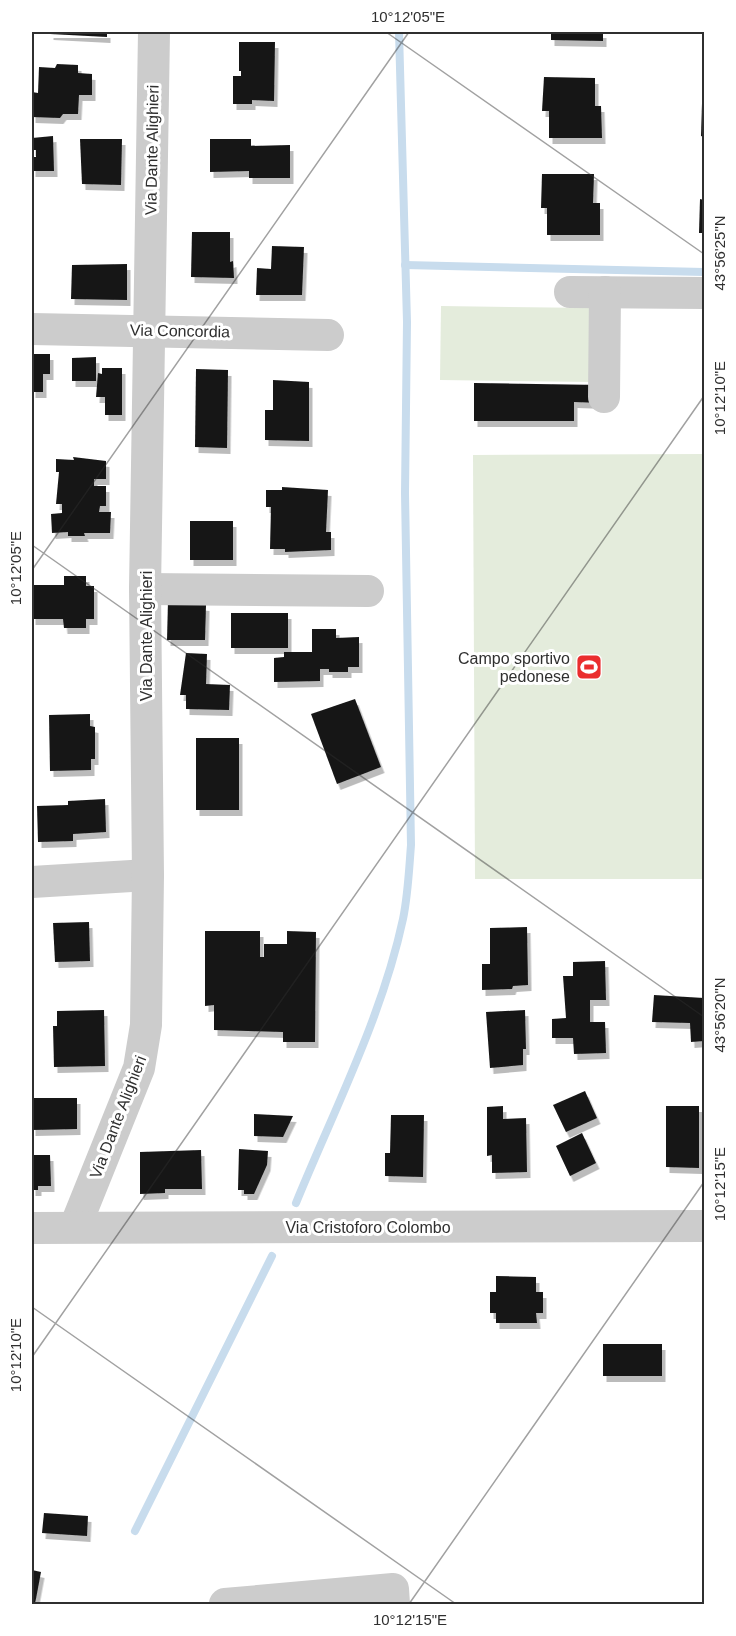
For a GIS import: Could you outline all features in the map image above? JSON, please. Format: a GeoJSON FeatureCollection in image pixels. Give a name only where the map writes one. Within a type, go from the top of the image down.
{"type":"FeatureCollection","features":[{"type":"Feature","properties":{"kind":"street","name":"Via Dante Alighieri"},"geometry":{"type":"LineString","coordinates":[[75,1227],[132,1088],[144,1048],[148,875],[145,589],[154,32]]}},
{"type":"Feature","properties":{"kind":"street"},"geometry":{"type":"LineString","coordinates":[[570,292],[705,293]]}},
{"type":"Feature","properties":{"kind":"street"},"geometry":{"type":"LineString","coordinates":[[604,397],[605,292]]}},
{"type":"Feature","properties":{"kind":"street","name":"Via Concordia"},"geometry":{"type":"LineString","coordinates":[[32,329],[328,335]]}},
{"type":"Feature","properties":{"kind":"street"},"geometry":{"type":"LineString","coordinates":[[145,589],[368,591]]}},
{"type":"Feature","properties":{"kind":"street"},"geometry":{"type":"LineString","coordinates":[[32,882],[148,875]]}},
{"type":"Feature","properties":{"kind":"street","name":"Via Cristoforo Colombo"},"geometry":{"type":"LineString","coordinates":[[32,1228],[705,1226]]}},
{"type":"Feature","properties":{"kind":"street"},"geometry":{"type":"LineString","coordinates":[[225,1605],[393,1589],[394,1605]]}},
{"type":"Feature","properties":{"kind":"green space"},"geometry":{"type":"Polygon","coordinates":[[[441,306],[594,308],[593,382],[440,380],[441,306]]]}},
{"type":"Feature","properties":{"kind":"green space","name":"Campo sportivo pedonese"},"geometry":{"type":"Polygon","coordinates":[[[704,454],[704,879],[475,879],[473,455],[704,454]]]}},
{"type":"Feature","properties":{"kind":"building"},"geometry":{"type":"Polygon","coordinates":[[[50,32],[107,32],[107,37],[50,34],[50,32]]]}},
{"type":"Feature","properties":{"kind":"building"},"geometry":{"type":"Polygon","coordinates":[[[551,32],[603,32],[603,41],[551,40],[551,32]]]}},
{"type":"Feature","properties":{"kind":"building"},"geometry":{"type":"Polygon","coordinates":[[[239,42],[275,42],[274,101],[252,100],[252,104],[233,104],[233,76],[241,76],[239,42]]]}},
{"type":"Feature","properties":{"kind":"building"},"geometry":{"type":"Polygon","coordinates":[[[57,64],[78,65],[78,73],[92,74],[92,95],[79,95],[78,114],[63,114],[60,118],[32,117],[32,92],[38,93],[39,67],[55,68],[57,64]]]}},
{"type":"Feature","properties":{"kind":"building"},"geometry":{"type":"Polygon","coordinates":[[[544,77],[595,78],[595,106],[601,106],[602,138],[549,138],[549,111],[542,111],[544,77]]]}},
{"type":"Feature","properties":{"kind":"building"},"geometry":{"type":"Polygon","coordinates":[[[702,103],[704,103],[704,137],[701,136],[702,103]]]}},
{"type":"Feature","properties":{"kind":"building"},"geometry":{"type":"Polygon","coordinates":[[[53,136],[54,171],[32,171],[32,157],[36,157],[36,150],[32,150],[32,138],[53,136]]]}},
{"type":"Feature","properties":{"kind":"building"},"geometry":{"type":"Polygon","coordinates":[[[80,139],[122,139],[121,185],[82,184],[80,139]]]}},
{"type":"Feature","properties":{"kind":"building"},"geometry":{"type":"Polygon","coordinates":[[[210,139],[251,139],[251,146],[290,145],[290,178],[249,178],[249,171],[210,172],[210,139]]]}},
{"type":"Feature","properties":{"kind":"building"},"geometry":{"type":"Polygon","coordinates":[[[542,174],[594,174],[593,203],[600,203],[600,235],[547,235],[547,208],[541,208],[542,174]]]}},
{"type":"Feature","properties":{"kind":"building"},"geometry":{"type":"Polygon","coordinates":[[[700,199],[704,200],[704,233],[699,233],[700,199]]]}},
{"type":"Feature","properties":{"kind":"building"},"geometry":{"type":"Polygon","coordinates":[[[192,232],[230,232],[230,262],[233,261],[234,278],[191,277],[192,232]]]}},
{"type":"Feature","properties":{"kind":"building"},"geometry":{"type":"Polygon","coordinates":[[[272,246],[304,247],[302,295],[256,295],[257,268],[271,269],[272,246]]]}},
{"type":"Feature","properties":{"kind":"building"},"geometry":{"type":"Polygon","coordinates":[[[127,264],[127,300],[71,299],[72,265],[127,264]]]}},
{"type":"Feature","properties":{"kind":"building"},"geometry":{"type":"Polygon","coordinates":[[[32,354],[50,354],[50,374],[43,374],[43,392],[32,392],[32,354]]]}},
{"type":"Feature","properties":{"kind":"building"},"geometry":{"type":"Polygon","coordinates":[[[96,357],[96,381],[72,381],[72,358],[96,357]]]}},
{"type":"Feature","properties":{"kind":"building"},"geometry":{"type":"Polygon","coordinates":[[[102,368],[122,368],[122,415],[105,415],[105,397],[96,397],[98,373],[102,374],[102,368]]]}},
{"type":"Feature","properties":{"kind":"building"},"geometry":{"type":"Polygon","coordinates":[[[196,369],[228,370],[227,448],[195,447],[196,369]]]}},
{"type":"Feature","properties":{"kind":"building"},"geometry":{"type":"Polygon","coordinates":[[[273,380],[309,382],[309,441],[265,440],[265,410],[273,410],[273,380]]]}},
{"type":"Feature","properties":{"kind":"building"},"geometry":{"type":"Polygon","coordinates":[[[474,383],[603,385],[602,403],[574,402],[574,421],[474,421],[474,383]]]}},
{"type":"Feature","properties":{"kind":"building"},"geometry":{"type":"Polygon","coordinates":[[[73,457],[106,461],[106,479],[94,479],[94,486],[106,486],[106,506],[100,506],[99,512],[111,512],[110,533],[84,533],[85,536],[68,536],[68,532],[52,533],[51,514],[62,513],[62,504],[56,504],[59,472],[56,472],[56,459],[74,460],[73,457]]]}},
{"type":"Feature","properties":{"kind":"building"},"geometry":{"type":"Polygon","coordinates":[[[282,487],[328,490],[326,532],[331,532],[331,550],[285,552],[285,549],[270,549],[271,507],[266,507],[266,490],[282,490],[282,487]]]}},
{"type":"Feature","properties":{"kind":"building"},"geometry":{"type":"Polygon","coordinates":[[[190,521],[233,521],[233,560],[190,560],[190,521]]]}},
{"type":"Feature","properties":{"kind":"building"},"geometry":{"type":"Polygon","coordinates":[[[64,576],[86,576],[86,586],[94,586],[94,619],[86,619],[86,628],[64,628],[63,619],[32,619],[32,585],[64,585],[64,576]]]}},
{"type":"Feature","properties":{"kind":"building"},"geometry":{"type":"Polygon","coordinates":[[[168,601],[206,605],[205,640],[167,640],[168,601]]]}},
{"type":"Feature","properties":{"kind":"building"},"geometry":{"type":"Polygon","coordinates":[[[231,613],[288,613],[288,648],[231,648],[231,613]]]}},
{"type":"Feature","properties":{"kind":"building"},"geometry":{"type":"Polygon","coordinates":[[[312,629],[336,629],[336,638],[359,637],[359,667],[348,667],[348,672],[329,672],[329,669],[320,669],[320,681],[274,682],[274,658],[284,657],[284,652],[312,652],[312,629]]]}},
{"type":"Feature","properties":{"kind":"building"},"geometry":{"type":"Polygon","coordinates":[[[186,653],[207,654],[206,684],[230,685],[229,710],[186,709],[186,695],[180,695],[186,653]]]}},
{"type":"Feature","properties":{"kind":"building"},"geometry":{"type":"Polygon","coordinates":[[[355,699],[381,767],[337,784],[311,714],[355,699]]]}},
{"type":"Feature","properties":{"kind":"building"},"geometry":{"type":"Polygon","coordinates":[[[90,714],[90,726],[95,727],[95,759],[91,759],[91,770],[50,771],[49,715],[90,714]]]}},
{"type":"Feature","properties":{"kind":"building"},"geometry":{"type":"Polygon","coordinates":[[[196,738],[239,738],[239,810],[196,810],[196,738]]]}},
{"type":"Feature","properties":{"kind":"building"},"geometry":{"type":"Polygon","coordinates":[[[105,799],[106,832],[73,834],[73,841],[38,842],[37,806],[68,805],[68,801],[105,799]]]}},
{"type":"Feature","properties":{"kind":"building"},"geometry":{"type":"Polygon","coordinates":[[[89,922],[90,961],[55,962],[53,923],[89,922]]]}},
{"type":"Feature","properties":{"kind":"building"},"geometry":{"type":"Polygon","coordinates":[[[527,927],[528,985],[513,986],[512,989],[482,990],[482,964],[490,964],[490,928],[527,927]]]}},
{"type":"Feature","properties":{"kind":"building"},"geometry":{"type":"Polygon","coordinates":[[[205,931],[260,931],[260,957],[264,957],[264,944],[287,944],[287,931],[316,932],[315,1042],[283,1042],[283,1032],[214,1030],[214,1005],[205,1006],[205,931]]]}},
{"type":"Feature","properties":{"kind":"building"},"geometry":{"type":"Polygon","coordinates":[[[605,961],[606,1000],[590,1000],[590,1022],[605,1022],[606,1053],[574,1054],[573,1038],[552,1038],[552,1019],[566,1018],[563,976],[573,976],[573,962],[605,961]]]}},
{"type":"Feature","properties":{"kind":"building"},"geometry":{"type":"Polygon","coordinates":[[[654,995],[704,998],[704,1041],[691,1042],[690,1023],[652,1022],[654,995]]]}},
{"type":"Feature","properties":{"kind":"building"},"geometry":{"type":"Polygon","coordinates":[[[104,1010],[105,1066],[54,1067],[53,1026],[57,1026],[57,1011],[104,1010]]]}},
{"type":"Feature","properties":{"kind":"building"},"geometry":{"type":"Polygon","coordinates":[[[525,1010],[526,1049],[523,1049],[523,1065],[490,1068],[486,1012],[525,1010]]]}},
{"type":"Feature","properties":{"kind":"building"},"geometry":{"type":"Polygon","coordinates":[[[585,1091],[597,1118],[566,1132],[553,1105],[585,1091]]]}},
{"type":"Feature","properties":{"kind":"building"},"geometry":{"type":"Polygon","coordinates":[[[32,1098],[77,1098],[77,1129],[32,1130],[32,1098]]]}},
{"type":"Feature","properties":{"kind":"building"},"geometry":{"type":"Polygon","coordinates":[[[503,1106],[503,1119],[526,1118],[527,1172],[492,1173],[492,1155],[487,1156],[487,1107],[503,1106]]]}},
{"type":"Feature","properties":{"kind":"building"},"geometry":{"type":"Polygon","coordinates":[[[666,1106],[699,1106],[699,1168],[666,1167],[666,1106]]]}},
{"type":"Feature","properties":{"kind":"building"},"geometry":{"type":"Polygon","coordinates":[[[254,1114],[293,1116],[283,1137],[254,1136],[254,1114]]]}},
{"type":"Feature","properties":{"kind":"building"},"geometry":{"type":"Polygon","coordinates":[[[391,1115],[424,1115],[423,1177],[385,1176],[385,1153],[390,1153],[391,1115]]]}},
{"type":"Feature","properties":{"kind":"building"},"geometry":{"type":"Polygon","coordinates":[[[582,1133],[596,1163],[570,1176],[556,1146],[582,1133]]]}},
{"type":"Feature","properties":{"kind":"building"},"geometry":{"type":"Polygon","coordinates":[[[239,1149],[268,1151],[267,1165],[254,1194],[244,1194],[244,1190],[238,1190],[239,1149]]]}},
{"type":"Feature","properties":{"kind":"building"},"geometry":{"type":"Polygon","coordinates":[[[201,1150],[202,1189],[165,1189],[165,1193],[140,1194],[140,1152],[201,1150]]]}},
{"type":"Feature","properties":{"kind":"building"},"geometry":{"type":"Polygon","coordinates":[[[32,1155],[50,1155],[51,1186],[38,1186],[38,1190],[32,1190],[32,1155]]]}},
{"type":"Feature","properties":{"kind":"building"},"geometry":{"type":"Polygon","coordinates":[[[496,1276],[536,1277],[536,1292],[543,1292],[543,1313],[536,1313],[537,1323],[496,1323],[496,1313],[490,1313],[490,1292],[496,1292],[496,1276]]]}},
{"type":"Feature","properties":{"kind":"building"},"geometry":{"type":"Polygon","coordinates":[[[603,1344],[662,1344],[662,1376],[603,1376],[603,1344]]]}},
{"type":"Feature","properties":{"kind":"building"},"geometry":{"type":"Polygon","coordinates":[[[44,1513],[88,1516],[87,1536],[42,1533],[44,1513]]]}},
{"type":"Feature","properties":{"kind":"building"},"geometry":{"type":"Polygon","coordinates":[[[32,1570],[41,1572],[35,1604],[32,1604],[32,1570]]]}},
{"type":"Feature","properties":{"kind":"waterway"},"geometry":{"type":"LineString","coordinates":[[296,1203],[356,1063],[383,992],[403,919],[408,882],[411,845],[405,493],[407,322],[399,32]]}},
{"type":"Feature","properties":{"kind":"waterway"},"geometry":{"type":"LineString","coordinates":[[405,265],[704,272]]}},
{"type":"Feature","properties":{"kind":"waterway"},"geometry":{"type":"LineString","coordinates":[[135,1531],[272,1256]]}},
{"type":"Feature","properties":{"kind":"place","name":"Campo sportivo pedonese"},"geometry":{"type":"Point","coordinates":[589,667]}}]}
